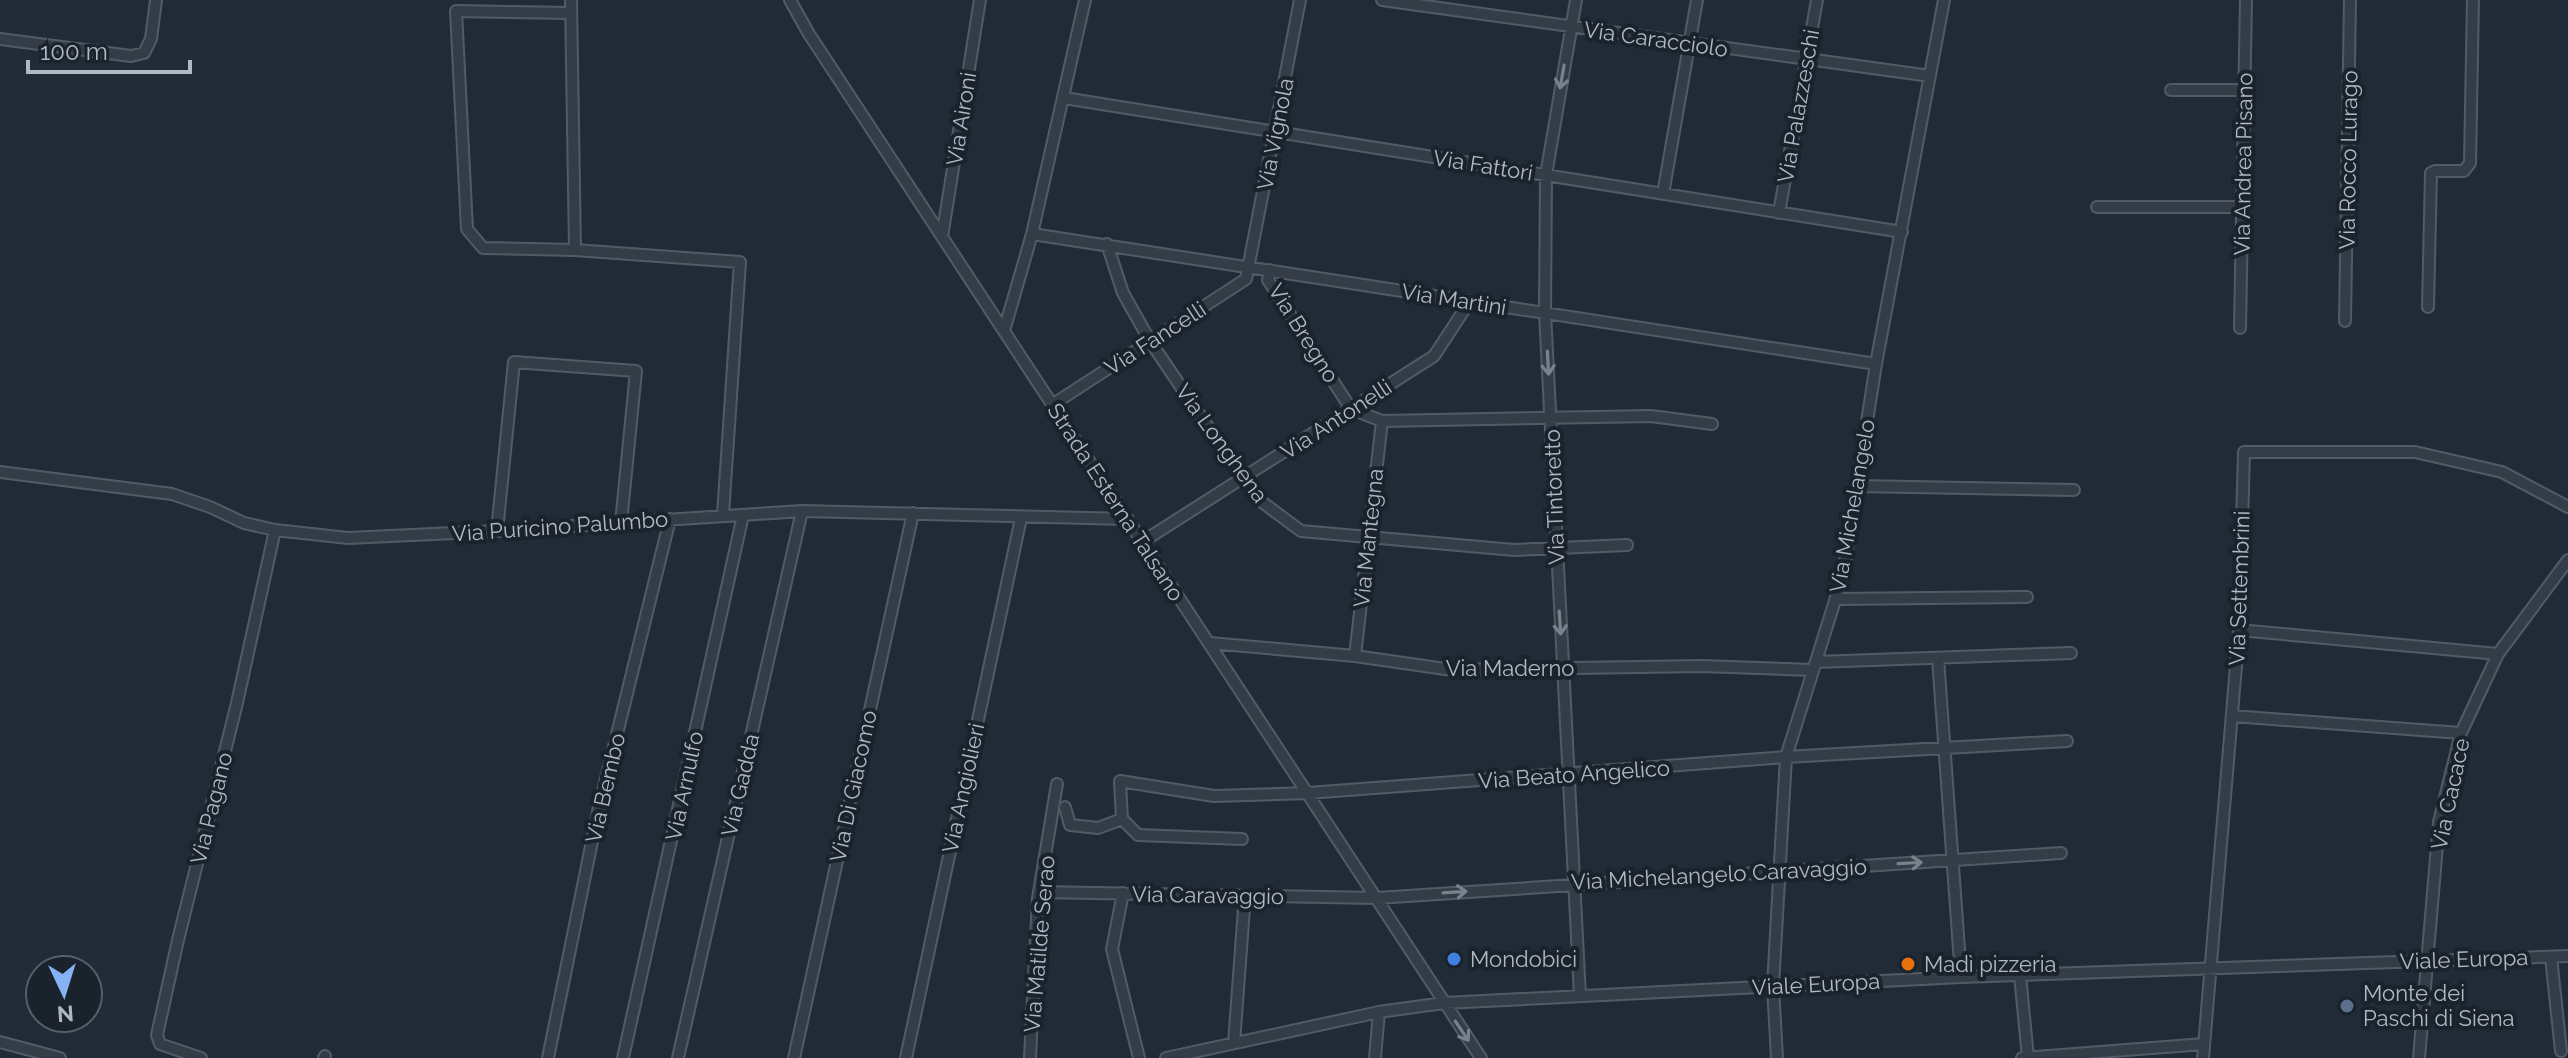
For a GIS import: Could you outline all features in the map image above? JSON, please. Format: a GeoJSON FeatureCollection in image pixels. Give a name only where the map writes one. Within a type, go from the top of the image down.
{"type":"FeatureCollection","features":[{"type":"Feature","properties":{"kind":"street"},"geometry":{"type":"LineString","coordinates":[[0,39],[131,56],[144,53],[151,39],[156,0]]}},
{"type":"Feature","properties":{"kind":"street"},"geometry":{"type":"LineString","coordinates":[[571,0],[575,250]]}},
{"type":"Feature","properties":{"kind":"street","name":"Strada Esterna Talsano"},"geometry":{"type":"LineString","coordinates":[[790,0],[809,34],[1481,1058]]}},
{"type":"Feature","properties":{"kind":"street","name":"Via Aironi"},"geometry":{"type":"LineString","coordinates":[[942,237],[980,0]]}},
{"type":"Feature","properties":{"kind":"street"},"geometry":{"type":"LineString","coordinates":[[1004,331],[1032,234],[1085,0]]}},
{"type":"Feature","properties":{"kind":"street","name":"Via Vignola"},"geometry":{"type":"LineString","coordinates":[[1250,267],[1300,0]]}},
{"type":"Feature","properties":{"kind":"street","name":"Via Caracciolo"},"geometry":{"type":"LineString","coordinates":[[1382,0],[1930,76]]}},
{"type":"Feature","properties":{"kind":"street","name":"Via Tintoretto"},"geometry":{"type":"LineString","coordinates":[[1576,0],[1546,175],[1545,313],[1580,996]]}},
{"type":"Feature","properties":{"kind":"street"},"geometry":{"type":"LineString","coordinates":[[1663,194],[1697,0]]}},
{"type":"Feature","properties":{"kind":"street","name":"Via Palazzeschi"},"geometry":{"type":"LineString","coordinates":[[1779,213],[1817,0]]}},
{"type":"Feature","properties":{"kind":"street","name":"Via Michelangelo"},"geometry":{"type":"LineString","coordinates":[[1777,1058],[1773,986],[1786,757],[1843,575],[1876,364],[1944,0]]}},
{"type":"Feature","properties":{"kind":"street","name":"Via Andrea Pisano"},"geometry":{"type":"LineString","coordinates":[[2240,328],[2246,0]]}},
{"type":"Feature","properties":{"kind":"street","name":"Via Rocco Lurago"},"geometry":{"type":"LineString","coordinates":[[2345,321],[2350,0]]}},
{"type":"Feature","properties":{"kind":"street"},"geometry":{"type":"LineString","coordinates":[[2428,307],[2431,173],[2464,171],[2470,166],[2473,0]]}},
{"type":"Feature","properties":{"kind":"street"},"geometry":{"type":"LineString","coordinates":[[571,13],[456,11],[467,229],[483,248],[575,250],[740,262],[723,515]]}},
{"type":"Feature","properties":{"kind":"street"},"geometry":{"type":"LineString","coordinates":[[2171,90],[2244,90]]}},
{"type":"Feature","properties":{"kind":"street","name":"Via Fattori"},"geometry":{"type":"LineString","coordinates":[[1064,98],[1902,232]]}},
{"type":"Feature","properties":{"kind":"street"},"geometry":{"type":"LineString","coordinates":[[2097,207],[2242,207]]}},
{"type":"Feature","properties":{"kind":"street","name":"Via Martini"},"geometry":{"type":"LineString","coordinates":[[1032,234],[1876,364]]}},
{"type":"Feature","properties":{"kind":"street","name":"Via Longhena"},"geometry":{"type":"LineString","coordinates":[[1107,244],[1123,293],[1150,341],[1243,479],[1258,499],[1301,531],[1514,550],[1627,545]]}},
{"type":"Feature","properties":{"kind":"street","name":"Via Fancelli"},"geometry":{"type":"LineString","coordinates":[[1052,405],[1246,279],[1250,267]]}},
{"type":"Feature","properties":{"kind":"street","name":"Via Bregno"},"geometry":{"type":"LineString","coordinates":[[1270,270],[1268,280],[1351,409]]}},
{"type":"Feature","properties":{"kind":"street","name":"Via Antonelli"},"geometry":{"type":"LineString","coordinates":[[1142,542],[1434,356],[1470,301]]}},
{"type":"Feature","properties":{"kind":"street"},"geometry":{"type":"LineString","coordinates":[[497,531],[514,362],[636,371],[621,523]]}},
{"type":"Feature","properties":{"kind":"street"},"geometry":{"type":"LineString","coordinates":[[1351,409],[1382,421],[1651,416],[1712,424]]}},
{"type":"Feature","properties":{"kind":"street","name":"Via Mantegna"},"geometry":{"type":"LineString","coordinates":[[1355,656],[1382,421]]}},
{"type":"Feature","properties":{"kind":"street","name":"Via Settembrini"},"geometry":{"type":"LineString","coordinates":[[2203,1058],[2239,630],[2244,452],[2415,452],[2502,472],[2568,507]]}},
{"type":"Feature","properties":{"kind":"street","name":"Via Puricino Palumbo"},"geometry":{"type":"LineString","coordinates":[[0,472],[172,494],[244,523],[275,530],[348,538],[802,511],[1128,519]]}},
{"type":"Feature","properties":{"kind":"street"},"geometry":{"type":"LineString","coordinates":[[1857,486],[2074,490]]}},
{"type":"Feature","properties":{"kind":"street","name":"Via Gadda"},"geometry":{"type":"LineString","coordinates":[[678,1058],[802,511]]}},
{"type":"Feature","properties":{"kind":"street","name":"Via Di Giacomo"},"geometry":{"type":"LineString","coordinates":[[794,1058],[913,513]]}},
{"type":"Feature","properties":{"kind":"street","name":"Via Arnulfo"},"geometry":{"type":"LineString","coordinates":[[623,1058],[743,515]]}},
{"type":"Feature","properties":{"kind":"street","name":"Via Angiolieri"},"geometry":{"type":"LineString","coordinates":[[906,1058],[1021,518]]}},
{"type":"Feature","properties":{"kind":"street","name":"Via Bembo"},"geometry":{"type":"LineString","coordinates":[[548,1058],[599,807],[670,519]]}},
{"type":"Feature","properties":{"kind":"street","name":"Via Pagano"},"geometry":{"type":"LineString","coordinates":[[201,1058],[166,1048],[160,1044],[157,1035],[275,530]]}},
{"type":"Feature","properties":{"kind":"street","name":"Via Cacace"},"geometry":{"type":"LineString","coordinates":[[2419,1058],[2439,822],[2461,733],[2498,654],[2568,560]]}},
{"type":"Feature","properties":{"kind":"street"},"geometry":{"type":"LineString","coordinates":[[1836,599],[2027,597]]}},
{"type":"Feature","properties":{"kind":"street"},"geometry":{"type":"LineString","coordinates":[[2239,630],[2498,654]]}},
{"type":"Feature","properties":{"kind":"street","name":"Via Maderno"},"geometry":{"type":"LineString","coordinates":[[1210,643],[1355,656],[1452,670],[1814,666],[2071,653]]}},
{"type":"Feature","properties":{"kind":"street"},"geometry":{"type":"LineString","coordinates":[[1938,658],[1961,977]]}},
{"type":"Feature","properties":{"kind":"street"},"geometry":{"type":"LineString","coordinates":[[2232,716],[2461,733]]}},
{"type":"Feature","properties":{"kind":"street","name":"Via Beato Angelico"},"geometry":{"type":"LineString","coordinates":[[1122,819],[1120,781],[1214,796],[1308,793],[1786,757],[2067,741]]}},
{"type":"Feature","properties":{"kind":"street","name":"Via Matilde Serao"},"geometry":{"type":"LineString","coordinates":[[1030,1058],[1039,892],[1057,784]]}},
{"type":"Feature","properties":{"kind":"street"},"geometry":{"type":"LineString","coordinates":[[1065,807],[1070,825],[1098,828],[1122,819],[1138,835],[1242,839]]}},
{"type":"Feature","properties":{"kind":"street","name":"Via Michelangelo Caravaggio"},"geometry":{"type":"LineString","coordinates":[[1377,898],[2061,853]]}},
{"type":"Feature","properties":{"kind":"street","name":"Via Caravaggio"},"geometry":{"type":"LineString","coordinates":[[1039,892],[1377,898]]}},
{"type":"Feature","properties":{"kind":"street"},"geometry":{"type":"LineString","coordinates":[[1123,893],[1112,949],[1139,1058]]}},
{"type":"Feature","properties":{"kind":"street"},"geometry":{"type":"LineString","coordinates":[[1234,1043],[1245,895]]}},
{"type":"Feature","properties":{"kind":"street","name":"Viale Europa"},"geometry":{"type":"LineString","coordinates":[[1166,1058],[1379,1012],[1444,1003],[1961,977],[2568,956]]}},
{"type":"Feature","properties":{"kind":"street"},"geometry":{"type":"LineString","coordinates":[[2551,957],[2561,1051]]}},
{"type":"Feature","properties":{"kind":"street"},"geometry":{"type":"LineString","coordinates":[[2020,975],[2028,1058]]}},
{"type":"Feature","properties":{"kind":"street"},"geometry":{"type":"LineString","coordinates":[[1375,1058],[1379,1012]]}},
{"type":"Feature","properties":{"kind":"street"},"geometry":{"type":"LineString","coordinates":[[0,1042],[60,1058]]}},
{"type":"Feature","properties":{"kind":"street"},"geometry":{"type":"LineString","coordinates":[[2022,1058],[2204,1044]]}},
{"type":"Feature","properties":{"kind":"place","name":"Mondobici"},"geometry":{"type":"Point","coordinates":[1454,959]}},
{"type":"Feature","properties":{"kind":"place","name":"Madì pizzeria"},"geometry":{"type":"Point","coordinates":[1908,964]}},
{"type":"Feature","properties":{"kind":"place","name":"Monte dei Paschi di Siena"},"geometry":{"type":"Point","coordinates":[2347,1006]}}]}
